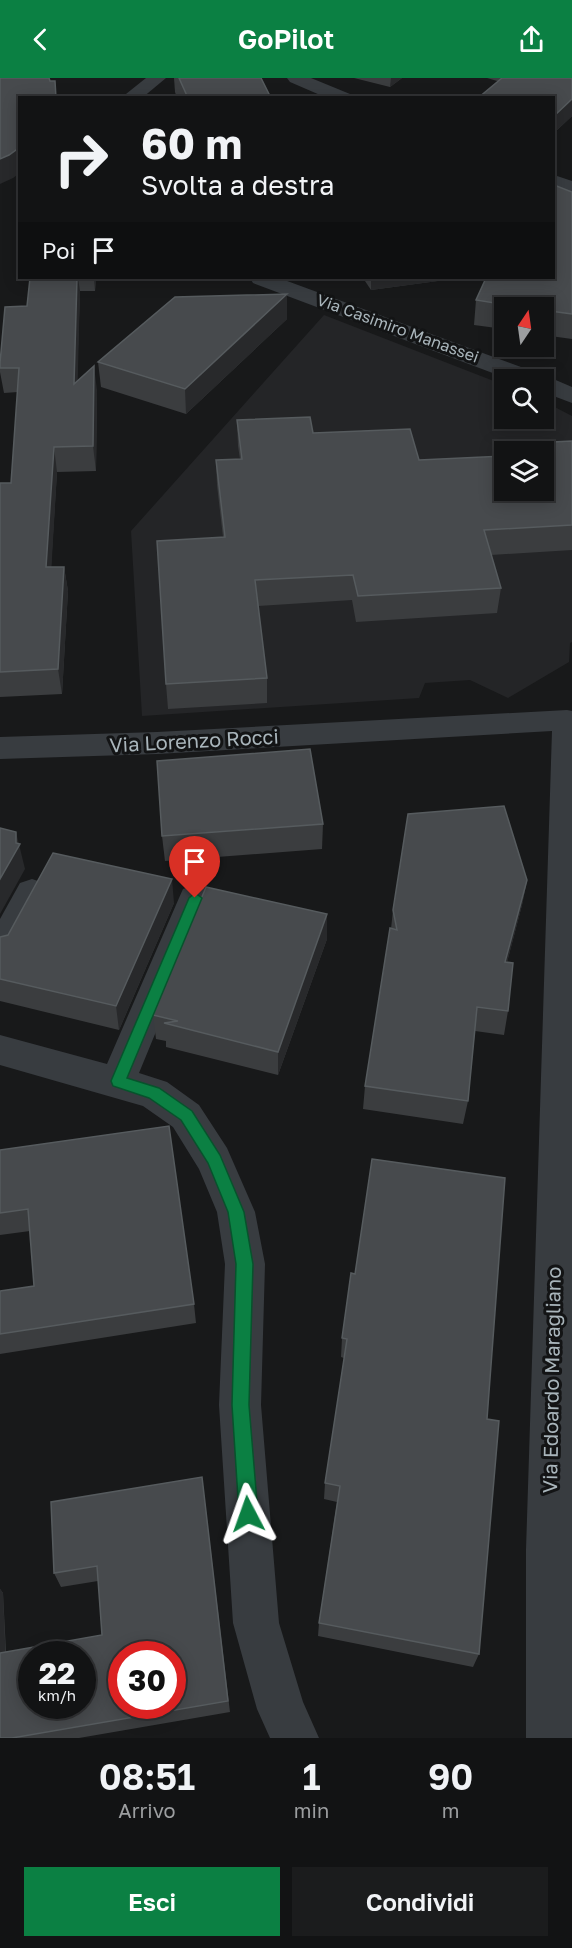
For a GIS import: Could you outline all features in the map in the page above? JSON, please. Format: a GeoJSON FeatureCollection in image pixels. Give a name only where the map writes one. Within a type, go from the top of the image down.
{"type":"FeatureCollection","features":[{"type":"Feature","properties":{"kind":"street"},"geometry":{"type":"LineString","coordinates":[[133,96],[157,78]]}},
{"type":"Feature","properties":{"kind":"street"},"geometry":{"type":"LineString","coordinates":[[296,78],[339,96]]}},
{"type":"Feature","properties":{"kind":"street"},"geometry":{"type":"LineString","coordinates":[[555,181],[572,188]]}},
{"type":"Feature","properties":{"kind":"street","name":"Via Casimiro Manassei"},"geometry":{"type":"LineString","coordinates":[[264,279],[505,369]]}},
{"type":"Feature","properties":{"kind":"street"},"geometry":{"type":"LineString","coordinates":[[554,388],[572,396]]}},
{"type":"Feature","properties":{"kind":"street","name":"Via Lorenzo Rocci"},"geometry":{"type":"LineString","coordinates":[[0,748],[157,743],[387,731],[570,718]]}},
{"type":"Feature","properties":{"kind":"street","name":"Via Edoardo Maragliano"},"geometry":{"type":"LineString","coordinates":[[550,1738],[548,1550],[570,718]]}},
{"type":"Feature","properties":{"kind":"street"},"geometry":{"type":"LineString","coordinates":[[0,949],[45,869]]}},
{"type":"Feature","properties":{"kind":"street"},"geometry":{"type":"LineString","coordinates":[[118,1081],[195,898]]}},
{"type":"Feature","properties":{"kind":"street"},"geometry":{"type":"LineString","coordinates":[[0,1050],[118,1081],[154,1093],[186,1116],[214,1160],[236,1212],[244,1264],[240,1405],[256,1623],[281,1709],[295,1738]]}},
{"type":"Feature","properties":{"kind":"shaded area"},"geometry":{"type":"Polygon","coordinates":[[[324,315],[494,381],[494,429],[554,429],[554,407],[572,416],[572,642],[570,643],[569,662],[508,698],[470,680],[425,683],[419,698],[142,716],[131,531],[324,315]]]}},
{"type":"Feature","properties":{"kind":"building"},"geometry":{"type":"Polygon","coordinates":[[[49,78],[50,81],[55,81],[56,96],[18,96],[18,148],[0,159],[0,79],[49,78]]]}},
{"type":"Feature","properties":{"kind":"building"},"geometry":{"type":"Polygon","coordinates":[[[179,78],[261,78],[270,96],[187,96],[179,78]]]}},
{"type":"Feature","properties":{"kind":"building"},"geometry":{"type":"Polygon","coordinates":[[[502,78],[572,78],[572,99],[555,115],[555,96],[480,96],[502,78]]]}},
{"type":"Feature","properties":{"kind":"building"},"geometry":{"type":"Polygon","coordinates":[[[555,185],[572,192],[572,314],[554,312],[554,297],[494,297],[494,303],[476,300],[486,279],[555,279],[555,185]]]}},
{"type":"Feature","properties":{"kind":"building"},"geometry":{"type":"Polygon","coordinates":[[[30,279],[77,279],[74,384],[94,366],[93,446],[54,447],[46,567],[64,567],[58,669],[0,672],[0,483],[11,483],[19,368],[0,368],[0,363],[5,307],[27,306],[30,279]]]}},
{"type":"Feature","properties":{"kind":"building"},"geometry":{"type":"Polygon","coordinates":[[[287,294],[185,389],[98,362],[175,297],[287,294]]]}},
{"type":"Feature","properties":{"kind":"building"},"geometry":{"type":"Polygon","coordinates":[[[310,417],[313,433],[410,429],[419,460],[494,456],[494,501],[554,501],[554,442],[572,441],[572,525],[484,530],[501,588],[358,596],[353,575],[255,580],[267,678],[166,684],[157,541],[225,537],[216,460],[242,459],[237,420],[310,417]]]}},
{"type":"Feature","properties":{"kind":"building"},"geometry":{"type":"Polygon","coordinates":[[[310,749],[323,824],[162,836],[157,761],[310,749]]]}},
{"type":"Feature","properties":{"kind":"building"},"geometry":{"type":"Polygon","coordinates":[[[504,806],[527,880],[505,962],[513,963],[508,1011],[477,1007],[468,1101],[365,1086],[390,928],[397,930],[393,910],[408,814],[504,806]]]}},
{"type":"Feature","properties":{"kind":"building"},"geometry":{"type":"Polygon","coordinates":[[[0,828],[16,832],[16,843],[20,844],[0,879],[0,828]]]}},
{"type":"Feature","properties":{"kind":"building"},"geometry":{"type":"Polygon","coordinates":[[[53,853],[172,879],[116,1006],[0,979],[0,937],[8,935],[53,853]]]}},
{"type":"Feature","properties":{"kind":"building"},"geometry":{"type":"Polygon","coordinates":[[[206,887],[327,914],[278,1052],[164,1023],[178,1021],[153,1015],[206,887]]]}},
{"type":"Feature","properties":{"kind":"building"},"geometry":{"type":"Polygon","coordinates":[[[169,1126],[194,1304],[0,1334],[0,1291],[34,1286],[28,1209],[0,1213],[0,1150],[169,1126]]]}},
{"type":"Feature","properties":{"kind":"building"},"geometry":{"type":"Polygon","coordinates":[[[372,1159],[505,1178],[487,1419],[499,1421],[479,1654],[319,1623],[340,1486],[325,1483],[347,1339],[342,1338],[351,1273],[355,1274],[372,1159]]]}},
{"type":"Feature","properties":{"kind":"building"},"geometry":{"type":"Polygon","coordinates":[[[202,1477],[228,1701],[186,1708],[186,1641],[108,1641],[108,1719],[123,1719],[12,1738],[0,1738],[0,1653],[18,1650],[18,1719],[96,1719],[96,1641],[68,1641],[102,1635],[97,1566],[54,1573],[51,1502],[202,1477]]]}},
{"type":"Feature","properties":{"kind":"route"},"geometry":{"type":"LineString","coordinates":[[195,898],[118,1081],[154,1093],[186,1116],[214,1160],[236,1212],[244,1264],[240,1405],[248,1514]]}}]}
